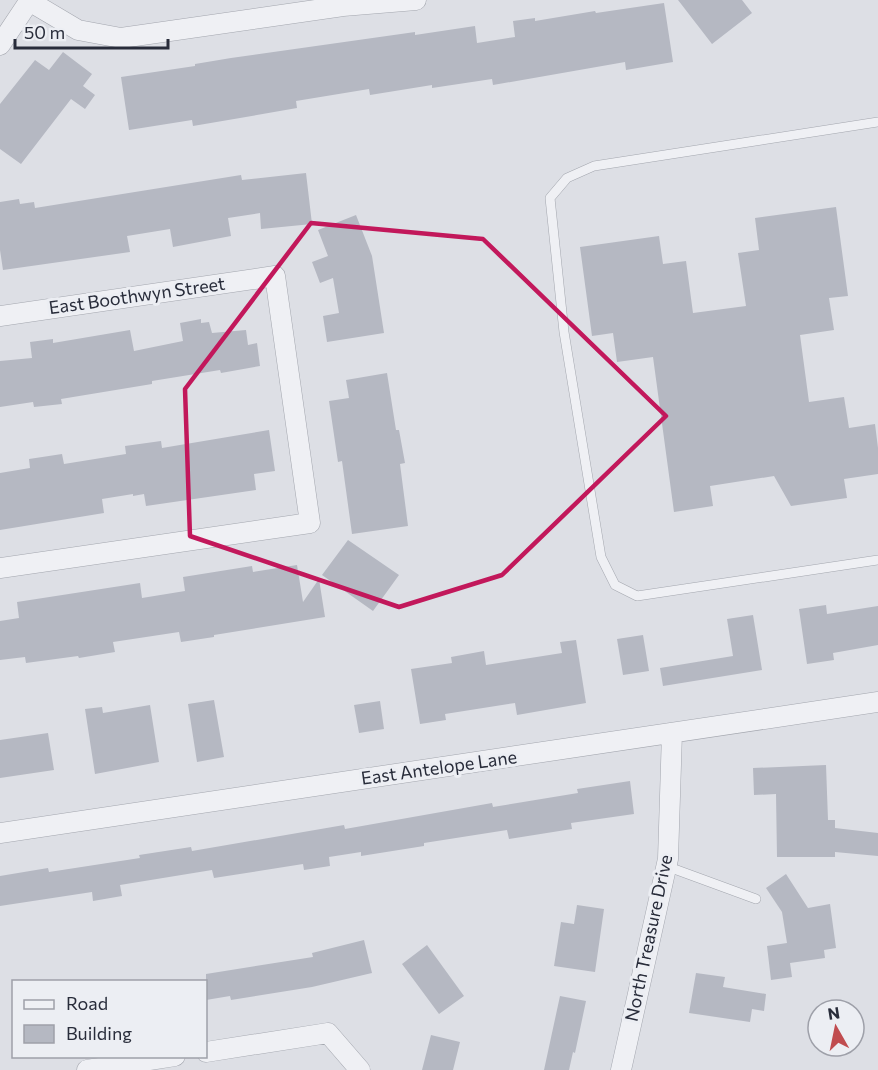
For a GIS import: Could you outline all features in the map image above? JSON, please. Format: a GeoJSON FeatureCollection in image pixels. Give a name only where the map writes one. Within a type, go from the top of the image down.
{"type":"FeatureCollection","features":[{"type":"Feature","properties":{"kind":"street"},"geometry":{"type":"LineString","coordinates":[[0,45],[29,1],[78,30],[121,38],[343,6],[416,0]]}},
{"type":"Feature","properties":{"kind":"street","name":"East Boothwyn Street"},"geometry":{"type":"LineString","coordinates":[[0,316],[275,276],[310,523],[0,568]]}},
{"type":"Feature","properties":{"kind":"street","name":"East Antelope Lane"},"geometry":{"type":"LineString","coordinates":[[0,833],[878,702]]}},
{"type":"Feature","properties":{"kind":"street","name":"North Treasure Drive"},"geometry":{"type":"LineString","coordinates":[[621,1070],[666,866],[672,733]]}},
{"type":"Feature","properties":{"kind":"street"},"geometry":{"type":"LineString","coordinates":[[207,1052],[328,1033],[360,1070]]}},
{"type":"Feature","properties":{"kind":"street"},"geometry":{"type":"LineString","coordinates":[[87,1070],[162,1058]]}},
{"type":"Feature","properties":{"kind":"lane"},"geometry":{"type":"LineString","coordinates":[[878,122],[594,166],[567,178],[550,198],[564,332],[601,557],[615,585],[637,596],[878,560]]}},
{"type":"Feature","properties":{"kind":"lane"},"geometry":{"type":"LineString","coordinates":[[666,866],[756,899]]}},
{"type":"Feature","properties":{"kind":"highlighted area"},"geometry":{"type":"Polygon","coordinates":[[[311,223],[483,239],[666,416],[502,575],[399,607],[190,536],[185,389],[311,223]]]}},
{"type":"Feature","properties":{"kind":"building"},"geometry":{"type":"Polygon","coordinates":[[[678,0],[742,0],[752,13],[712,44],[678,0]]]}},
{"type":"Feature","properties":{"kind":"building"},"geometry":{"type":"Polygon","coordinates":[[[664,3],[673,62],[626,70],[625,62],[493,85],[492,79],[432,88],[432,85],[370,95],[369,89],[296,101],[297,108],[240,118],[193,126],[192,120],[129,130],[121,77],[231,58],[415,32],[415,35],[475,26],[477,43],[515,37],[513,21],[535,18],[535,21],[664,3]]]}},
{"type":"Feature","properties":{"kind":"building"},"geometry":{"type":"Polygon","coordinates":[[[63,52],[92,74],[83,86],[95,95],[85,109],[71,99],[21,164],[0,149],[0,104],[35,60],[49,70],[63,52]]]}},
{"type":"Feature","properties":{"kind":"building"},"geometry":{"type":"Polygon","coordinates":[[[306,173],[312,224],[261,229],[260,213],[228,218],[231,236],[173,247],[170,229],[127,236],[130,252],[3,270],[0,250],[0,202],[19,199],[20,204],[34,202],[35,208],[241,175],[242,180],[306,173]]]}},
{"type":"Feature","properties":{"kind":"building"},"geometry":{"type":"Polygon","coordinates":[[[836,207],[848,296],[829,298],[834,330],[800,335],[809,402],[844,397],[849,428],[875,424],[878,474],[844,479],[847,498],[791,506],[774,476],[710,486],[713,506],[674,512],[653,357],[617,362],[613,333],[592,336],[580,247],[659,236],[663,264],[686,261],[693,313],[746,306],[738,253],[759,250],[755,218],[836,207]]]}},
{"type":"Feature","properties":{"kind":"building"},"geometry":{"type":"Polygon","coordinates":[[[356,215],[372,256],[384,333],[327,342],[323,316],[339,313],[333,278],[320,283],[312,262],[328,256],[318,230],[356,215]]]}},
{"type":"Feature","properties":{"kind":"building"},"geometry":{"type":"Polygon","coordinates":[[[201,319],[201,323],[209,322],[212,333],[246,330],[248,345],[257,343],[260,366],[152,381],[152,384],[61,399],[62,404],[34,407],[33,402],[0,407],[0,361],[32,358],[30,342],[53,339],[53,343],[130,330],[134,351],[183,341],[180,323],[201,319]]]}},
{"type":"Feature","properties":{"kind":"building"},"geometry":{"type":"Polygon","coordinates":[[[387,373],[396,430],[399,430],[405,463],[400,464],[408,526],[352,534],[342,461],[338,462],[329,401],[349,398],[346,380],[387,373]]]}},
{"type":"Feature","properties":{"kind":"building"},"geometry":{"type":"Polygon","coordinates":[[[269,430],[275,471],[254,474],[256,490],[146,506],[144,494],[133,496],[133,494],[102,499],[104,513],[0,530],[0,473],[30,468],[29,459],[62,454],[64,464],[126,454],[125,446],[161,441],[162,448],[269,430]]]}},
{"type":"Feature","properties":{"kind":"building"},"geometry":{"type":"Polygon","coordinates":[[[348,540],[399,575],[373,611],[322,575],[348,540]]]}},
{"type":"Feature","properties":{"kind":"building"},"geometry":{"type":"Polygon","coordinates":[[[297,565],[303,602],[319,579],[325,617],[181,642],[179,632],[113,642],[115,652],[79,658],[78,656],[26,663],[25,657],[0,660],[0,621],[19,618],[17,602],[140,583],[142,598],[185,591],[183,577],[252,566],[253,572],[297,565]]]}},
{"type":"Feature","properties":{"kind":"building"},"geometry":{"type":"Polygon","coordinates":[[[826,605],[827,614],[878,606],[878,645],[833,653],[834,660],[807,664],[799,609],[826,605]]]}},
{"type":"Feature","properties":{"kind":"building"},"geometry":{"type":"Polygon","coordinates":[[[753,615],[762,670],[663,686],[660,668],[733,656],[727,619],[753,615]]]}},
{"type":"Feature","properties":{"kind":"building"},"geometry":{"type":"Polygon","coordinates":[[[643,635],[649,671],[623,675],[617,639],[643,635]]]}},
{"type":"Feature","properties":{"kind":"building"},"geometry":{"type":"Polygon","coordinates":[[[576,640],[586,703],[517,715],[515,703],[445,714],[446,720],[420,724],[411,669],[452,663],[451,657],[484,651],[486,665],[562,653],[560,642],[576,640]]]}},
{"type":"Feature","properties":{"kind":"building"},"geometry":{"type":"Polygon","coordinates":[[[214,700],[224,757],[197,762],[188,704],[214,700]]]}},
{"type":"Feature","properties":{"kind":"building"},"geometry":{"type":"Polygon","coordinates":[[[380,701],[384,729],[359,733],[354,705],[380,701]]]}},
{"type":"Feature","properties":{"kind":"building"},"geometry":{"type":"Polygon","coordinates":[[[150,705],[159,762],[95,774],[85,709],[102,707],[103,713],[150,705]]]}},
{"type":"Feature","properties":{"kind":"building"},"geometry":{"type":"Polygon","coordinates":[[[48,733],[54,770],[0,778],[0,740],[48,733]]]}},
{"type":"Feature","properties":{"kind":"building"},"geometry":{"type":"Polygon","coordinates":[[[826,765],[828,820],[835,820],[835,828],[878,833],[878,856],[835,852],[835,857],[777,857],[776,794],[754,795],[753,768],[826,765]]]}},
{"type":"Feature","properties":{"kind":"building"},"geometry":{"type":"Polygon","coordinates":[[[630,781],[634,814],[571,823],[572,829],[509,839],[507,830],[361,856],[361,852],[329,857],[330,866],[304,870],[303,864],[214,878],[212,870],[120,885],[122,896],[93,901],[92,892],[0,906],[0,876],[48,868],[49,872],[140,858],[139,855],[191,847],[192,851],[344,825],[345,829],[492,803],[493,807],[578,793],[577,789],[630,781]]]}},
{"type":"Feature","properties":{"kind":"building"},"geometry":{"type":"Polygon","coordinates":[[[786,874],[808,908],[830,904],[836,948],[824,950],[825,958],[790,963],[792,977],[771,980],[767,946],[787,943],[782,912],[766,888],[786,874]]]}},
{"type":"Feature","properties":{"kind":"building"},"geometry":{"type":"Polygon","coordinates":[[[577,905],[604,909],[595,972],[554,966],[561,922],[574,924],[577,905]]]}},
{"type":"Feature","properties":{"kind":"building"},"geometry":{"type":"Polygon","coordinates":[[[364,940],[372,973],[312,987],[231,1000],[230,996],[207,1000],[206,974],[313,957],[312,953],[364,940]]]}},
{"type":"Feature","properties":{"kind":"building"},"geometry":{"type":"Polygon","coordinates":[[[427,945],[464,996],[439,1014],[402,964],[427,945]]]}},
{"type":"Feature","properties":{"kind":"building"},"geometry":{"type":"Polygon","coordinates":[[[696,973],[725,977],[723,987],[766,994],[764,1011],[752,1009],[750,1022],[689,1013],[696,973]]]}},
{"type":"Feature","properties":{"kind":"building"},"geometry":{"type":"Polygon","coordinates":[[[560,996],[586,1001],[575,1053],[573,1052],[569,1070],[544,1070],[560,996]]]}},
{"type":"Feature","properties":{"kind":"building"},"geometry":{"type":"Polygon","coordinates":[[[431,1035],[460,1042],[453,1070],[422,1070],[431,1035]]]}}]}
